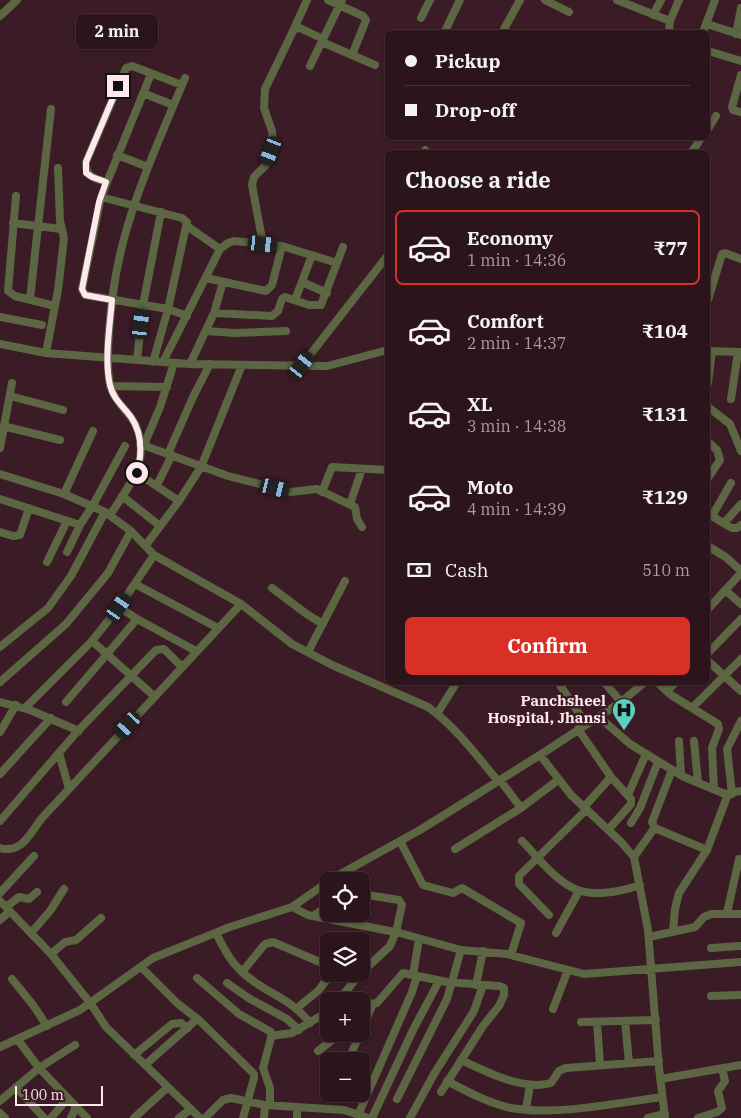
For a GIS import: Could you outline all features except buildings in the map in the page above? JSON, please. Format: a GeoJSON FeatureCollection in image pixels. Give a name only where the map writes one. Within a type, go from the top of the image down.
{"type":"FeatureCollection","features":[{"type":"Feature","properties":{"kind":"street"},"geometry":{"type":"LineString","coordinates":[[0,16],[18,0]]}},
{"type":"Feature","properties":{"kind":"street"},"geometry":{"type":"LineString","coordinates":[[263,244],[252,180],[266,165],[273,144],[272,131],[264,108],[265,89],[307,0]]}},
{"type":"Feature","properties":{"kind":"street"},"geometry":{"type":"LineString","coordinates":[[328,0],[341,3],[363,16],[366,20],[352,55]]}},
{"type":"Feature","properties":{"kind":"street"},"geometry":{"type":"LineString","coordinates":[[421,18],[430,0]]}},
{"type":"Feature","properties":{"kind":"street"},"geometry":{"type":"LineString","coordinates":[[445,30],[460,0]]}},
{"type":"Feature","properties":{"kind":"street"},"geometry":{"type":"LineString","coordinates":[[505,30],[520,0]]}},
{"type":"Feature","properties":{"kind":"street"},"geometry":{"type":"LineString","coordinates":[[545,0],[569,12]]}},
{"type":"Feature","properties":{"kind":"street"},"geometry":{"type":"LineString","coordinates":[[653,15],[660,0]]}},
{"type":"Feature","properties":{"kind":"street"},"geometry":{"type":"LineString","coordinates":[[669,30],[670,21],[679,0]]}},
{"type":"Feature","properties":{"kind":"street"},"geometry":{"type":"LineString","coordinates":[[704,30],[715,0]]}},
{"type":"Feature","properties":{"kind":"street"},"geometry":{"type":"LineString","coordinates":[[620,1],[670,21]]}},
{"type":"Feature","properties":{"kind":"street"},"geometry":{"type":"LineString","coordinates":[[310,66],[341,3]]}},
{"type":"Feature","properties":{"kind":"street"},"geometry":{"type":"LineString","coordinates":[[707,24],[739,34],[741,8]]}},
{"type":"Feature","properties":{"kind":"street"},"geometry":{"type":"LineString","coordinates":[[294,29],[300,28],[322,41],[375,65]]}},
{"type":"Feature","properties":{"kind":"street"},"geometry":{"type":"LineString","coordinates":[[710,52],[741,61]]}},
{"type":"Feature","properties":{"kind":"street"},"geometry":{"type":"LineString","coordinates":[[106,182],[86,173],[86,162],[126,68],[132,66],[151,74],[183,81],[132,205],[112,300],[109,357],[110,386],[116,399],[134,423],[142,444],[228,476],[290,492],[296,493],[313,489],[322,492],[356,507],[357,519],[362,527]]}},
{"type":"Feature","properties":{"kind":"street"},"geometry":{"type":"LineString","coordinates":[[151,74],[101,197],[82,289],[85,295],[168,309],[187,316]]}},
{"type":"Feature","properties":{"kind":"street"},"geometry":{"type":"LineString","coordinates":[[741,75],[732,107],[733,110],[741,112]]}},
{"type":"Feature","properties":{"kind":"street"},"geometry":{"type":"LineString","coordinates":[[143,93],[173,105]]}},
{"type":"Feature","properties":{"kind":"street"},"geometry":{"type":"LineString","coordinates":[[30,300],[51,109]]}},
{"type":"Feature","properties":{"kind":"street"},"geometry":{"type":"LineString","coordinates":[[710,126],[716,116]]}},
{"type":"Feature","properties":{"kind":"street"},"geometry":{"type":"LineString","coordinates":[[118,154],[148,167]]}},
{"type":"Feature","properties":{"kind":"street"},"geometry":{"type":"LineString","coordinates":[[46,353],[55,306],[64,238],[61,229],[58,168]]}},
{"type":"Feature","properties":{"kind":"street"},"geometry":{"type":"LineString","coordinates":[[16,196],[8,291],[15,296],[55,306]]}},
{"type":"Feature","properties":{"kind":"street"},"geometry":{"type":"LineString","coordinates":[[101,197],[186,220],[187,226],[168,309],[153,362]]}},
{"type":"Feature","properties":{"kind":"street"},"geometry":{"type":"LineString","coordinates":[[137,360],[143,305],[161,212]]}},
{"type":"Feature","properties":{"kind":"street"},"geometry":{"type":"LineString","coordinates":[[13,223],[61,229]]}},
{"type":"Feature","properties":{"kind":"street"},"geometry":{"type":"LineString","coordinates":[[187,226],[220,249]]}},
{"type":"Feature","properties":{"kind":"street"},"geometry":{"type":"LineString","coordinates":[[163,362],[220,249],[228,242],[282,246],[337,263]]}},
{"type":"Feature","properties":{"kind":"street"},"geometry":{"type":"LineString","coordinates":[[206,278],[260,291],[270,289],[282,246]]}},
{"type":"Feature","properties":{"kind":"street"},"geometry":{"type":"LineString","coordinates":[[214,313],[272,316],[278,311],[282,299],[285,297],[318,306],[323,302],[327,293],[343,247]]}},
{"type":"Feature","properties":{"kind":"street"},"geometry":{"type":"LineString","coordinates":[[711,276],[724,253],[741,259]]}},
{"type":"Feature","properties":{"kind":"street"},"geometry":{"type":"LineString","coordinates":[[295,300],[312,255]]}},
{"type":"Feature","properties":{"kind":"street"},"geometry":{"type":"LineString","coordinates":[[302,365],[385,259]]}},
{"type":"Feature","properties":{"kind":"street"},"geometry":{"type":"LineString","coordinates":[[190,364],[214,313],[223,282]]}},
{"type":"Feature","properties":{"kind":"street"},"geometry":{"type":"LineString","coordinates":[[302,282],[327,293]]}},
{"type":"Feature","properties":{"kind":"street"},"geometry":{"type":"LineString","coordinates":[[0,317],[42,326]]}},
{"type":"Feature","properties":{"kind":"street"},"geometry":{"type":"LineString","coordinates":[[206,332],[286,331]]}},
{"type":"Feature","properties":{"kind":"street"},"geometry":{"type":"LineString","coordinates":[[0,344],[46,353],[153,362],[242,365],[338,364],[385,350]]}},
{"type":"Feature","properties":{"kind":"street"},"geometry":{"type":"LineString","coordinates":[[710,351],[739,352],[731,399]]}},
{"type":"Feature","properties":{"kind":"street"},"geometry":{"type":"LineString","coordinates":[[0,647],[48,608],[82,557],[108,513],[137,473],[142,444],[167,387],[174,363]]}},
{"type":"Feature","properties":{"kind":"street"},"geometry":{"type":"LineString","coordinates":[[157,485],[193,397],[210,364]]}},
{"type":"Feature","properties":{"kind":"street"},"geometry":{"type":"LineString","coordinates":[[146,545],[179,501],[200,467],[242,365]]}},
{"type":"Feature","properties":{"kind":"street"},"geometry":{"type":"LineString","coordinates":[[0,448],[12,383]]}},
{"type":"Feature","properties":{"kind":"street"},"geometry":{"type":"LineString","coordinates":[[110,386],[167,387]]}},
{"type":"Feature","properties":{"kind":"street"},"geometry":{"type":"LineString","coordinates":[[10,396],[63,410]]}},
{"type":"Feature","properties":{"kind":"street"},"geometry":{"type":"LineString","coordinates":[[710,409],[730,424],[741,451]]}},
{"type":"Feature","properties":{"kind":"street"},"geometry":{"type":"LineString","coordinates":[[3,426],[60,440]]}},
{"type":"Feature","properties":{"kind":"street"},"geometry":{"type":"LineString","coordinates":[[64,494],[93,431]]}},
{"type":"Feature","properties":{"kind":"street"},"geometry":{"type":"LineString","coordinates":[[710,444],[717,450],[720,460],[710,475]]}},
{"type":"Feature","properties":{"kind":"street"},"geometry":{"type":"LineString","coordinates":[[67,552],[80,525],[125,446]]}},
{"type":"Feature","properties":{"kind":"street"},"geometry":{"type":"LineString","coordinates":[[322,492],[332,467],[385,470]]}},
{"type":"Feature","properties":{"kind":"street"},"geometry":{"type":"LineString","coordinates":[[350,504],[362,469]]}},
{"type":"Feature","properties":{"kind":"street"},"geometry":{"type":"LineString","coordinates":[[137,473],[179,501]]}},
{"type":"Feature","properties":{"kind":"street"},"geometry":{"type":"LineString","coordinates":[[0,474],[64,494],[108,513],[131,531],[154,555],[241,604],[285,639],[308,652],[428,707],[438,714],[466,743],[521,808]]}},
{"type":"Feature","properties":{"kind":"street"},"geometry":{"type":"LineString","coordinates":[[731,483],[710,515],[735,529],[741,525]]}},
{"type":"Feature","properties":{"kind":"street"},"geometry":{"type":"LineString","coordinates":[[122,496],[160,526]]}},
{"type":"Feature","properties":{"kind":"street"},"geometry":{"type":"LineString","coordinates":[[0,498],[80,525]]}},
{"type":"Feature","properties":{"kind":"street"},"geometry":{"type":"LineString","coordinates":[[724,523],[741,504]]}},
{"type":"Feature","properties":{"kind":"street"},"geometry":{"type":"LineString","coordinates":[[0,532],[14,536],[20,535],[29,508]]}},
{"type":"Feature","properties":{"kind":"street"},"geometry":{"type":"LineString","coordinates":[[47,562],[67,521]]}},
{"type":"Feature","properties":{"kind":"street"},"geometry":{"type":"LineString","coordinates":[[0,682],[66,624],[108,573],[131,531]]}},
{"type":"Feature","properties":{"kind":"street"},"geometry":{"type":"LineString","coordinates":[[710,547],[727,558],[741,572],[710,607]]}},
{"type":"Feature","properties":{"kind":"street"},"geometry":{"type":"LineString","coordinates":[[25,708],[92,641],[119,607],[154,555]]}},
{"type":"Feature","properties":{"kind":"street"},"geometry":{"type":"LineString","coordinates":[[308,652],[345,580]]}},
{"type":"Feature","properties":{"kind":"street"},"geometry":{"type":"LineString","coordinates":[[135,584],[218,628]]}},
{"type":"Feature","properties":{"kind":"street"},"geometry":{"type":"LineString","coordinates":[[272,588],[323,624]]}},
{"type":"Feature","properties":{"kind":"street"},"geometry":{"type":"LineString","coordinates":[[725,590],[741,604]]}},
{"type":"Feature","properties":{"kind":"street"},"geometry":{"type":"LineString","coordinates":[[1,851],[14,850],[19,847],[42,818],[241,604]]}},
{"type":"Feature","properties":{"kind":"street"},"geometry":{"type":"LineString","coordinates":[[119,607],[196,651]]}},
{"type":"Feature","properties":{"kind":"street"},"geometry":{"type":"LineString","coordinates":[[66,702],[108,656],[137,619]]}},
{"type":"Feature","properties":{"kind":"street"},"geometry":{"type":"LineString","coordinates":[[710,651],[741,619]]}},
{"type":"Feature","properties":{"kind":"street"},"geometry":{"type":"LineString","coordinates":[[92,641],[154,696]]}},
{"type":"Feature","properties":{"kind":"street"},"geometry":{"type":"LineString","coordinates":[[0,821],[79,731],[159,648],[166,650],[182,666]]}},
{"type":"Feature","properties":{"kind":"street"},"geometry":{"type":"LineString","coordinates":[[692,708],[741,659]]}},
{"type":"Feature","properties":{"kind":"street"},"geometry":{"type":"LineString","coordinates":[[710,663],[741,691]]}},
{"type":"Feature","properties":{"kind":"street"},"geometry":{"type":"LineString","coordinates":[[438,714],[455,685]]}},
{"type":"Feature","properties":{"kind":"street"},"geometry":{"type":"LineString","coordinates":[[560,685],[586,724]]}},
{"type":"Feature","properties":{"kind":"street"},"geometry":{"type":"LineString","coordinates":[[607,685],[621,702]]}},
{"type":"Feature","properties":{"kind":"street"},"geometry":{"type":"LineString","coordinates":[[0,1047],[91,1004],[153,958],[216,933],[292,908],[335,877],[400,841],[540,755],[621,702],[641,685]]}},
{"type":"Feature","properties":{"kind":"street"},"geometry":{"type":"LineString","coordinates":[[660,685],[719,726],[712,748],[714,789]]}},
{"type":"Feature","properties":{"kind":"street"},"geometry":{"type":"LineString","coordinates":[[667,691],[673,685]]}},
{"type":"Feature","properties":{"kind":"street"},"geometry":{"type":"LineString","coordinates":[[0,702],[25,708],[79,731]]}},
{"type":"Feature","properties":{"kind":"street"},"geometry":{"type":"LineString","coordinates":[[0,732],[16,705]]}},
{"type":"Feature","properties":{"kind":"street"},"geometry":{"type":"LineString","coordinates":[[599,716],[618,736],[681,775],[730,794],[741,791]]}},
{"type":"Feature","properties":{"kind":"street"},"geometry":{"type":"LineString","coordinates":[[0,774],[51,718]]}},
{"type":"Feature","properties":{"kind":"street"},"geometry":{"type":"LineString","coordinates":[[673,932],[679,892],[707,850],[730,794],[727,749],[741,721]]}},
{"type":"Feature","properties":{"kind":"street"},"geometry":{"type":"LineString","coordinates":[[578,729],[611,777],[631,798],[631,804],[608,830]]}},
{"type":"Feature","properties":{"kind":"street"},"geometry":{"type":"LineString","coordinates":[[679,741],[681,775]]}},
{"type":"Feature","properties":{"kind":"street"},"geometry":{"type":"LineString","coordinates":[[694,741],[698,782]]}},
{"type":"Feature","properties":{"kind":"street"},"geometry":{"type":"LineString","coordinates":[[59,753],[69,789]]}},
{"type":"Feature","properties":{"kind":"street"},"geometry":{"type":"LineString","coordinates":[[628,794],[646,754]]}},
{"type":"Feature","properties":{"kind":"street"},"geometry":{"type":"LineString","coordinates":[[540,755],[558,780],[634,857],[649,937],[660,1079],[665,1116],[648,1118]]}},
{"type":"Feature","properties":{"kind":"street"},"geometry":{"type":"LineString","coordinates":[[631,824],[640,808],[658,762]]}},
{"type":"Feature","properties":{"kind":"street"},"geometry":{"type":"LineString","coordinates":[[672,770],[652,822],[655,829],[707,850]]}},
{"type":"Feature","properties":{"kind":"street"},"geometry":{"type":"LineString","coordinates":[[549,915],[525,891],[518,881],[519,876],[586,808],[611,777]]}},
{"type":"Feature","properties":{"kind":"street"},"geometry":{"type":"LineString","coordinates":[[455,849],[521,808],[558,780]]}},
{"type":"Feature","properties":{"kind":"street"},"geometry":{"type":"LineString","coordinates":[[634,857],[655,829]]}},
{"type":"Feature","properties":{"kind":"street"},"geometry":{"type":"LineString","coordinates":[[400,841],[422,885],[453,894],[462,888],[521,923],[511,955]]}},
{"type":"Feature","properties":{"kind":"street"},"geometry":{"type":"LineString","coordinates":[[522,842],[561,881],[579,891],[618,892],[640,885]]}},
{"type":"Feature","properties":{"kind":"street"},"geometry":{"type":"LineString","coordinates":[[0,893],[34,856]]}},
{"type":"Feature","properties":{"kind":"street"},"geometry":{"type":"LineString","coordinates":[[727,913],[738,859]]}},
{"type":"Feature","properties":{"kind":"street"},"geometry":{"type":"LineString","coordinates":[[32,933],[50,911],[64,889]]}},
{"type":"Feature","properties":{"kind":"street"},"geometry":{"type":"LineString","coordinates":[[556,933],[579,891]]}},
{"type":"Feature","properties":{"kind":"street"},"geometry":{"type":"LineString","coordinates":[[0,920],[19,897],[29,899],[37,892]]}},
{"type":"Feature","properties":{"kind":"street"},"geometry":{"type":"LineString","coordinates":[[370,896],[402,902],[396,932],[390,946],[370,965]]}},
{"type":"Feature","properties":{"kind":"street"},"geometry":{"type":"LineString","coordinates":[[0,901],[51,954],[91,1004],[106,1027],[200,1118]]}},
{"type":"Feature","properties":{"kind":"street"},"geometry":{"type":"LineString","coordinates":[[292,908],[313,916],[396,932],[461,950],[511,955],[590,974],[652,967],[693,967],[741,962]]}},
{"type":"Feature","properties":{"kind":"street"},"geometry":{"type":"LineString","coordinates":[[313,916],[320,911]]}},
{"type":"Feature","properties":{"kind":"street"},"geometry":{"type":"LineString","coordinates":[[649,937],[695,927],[706,916],[727,913],[741,914]]}},
{"type":"Feature","properties":{"kind":"street"},"geometry":{"type":"LineString","coordinates":[[51,954],[65,942],[76,940],[101,918]]}},
{"type":"Feature","properties":{"kind":"street"},"geometry":{"type":"LineString","coordinates":[[216,933],[230,959],[242,972],[297,1008],[310,1023]]}},
{"type":"Feature","properties":{"kind":"street"},"geometry":{"type":"LineString","coordinates":[[359,1113],[412,992],[419,939]]}},
{"type":"Feature","properties":{"kind":"street"},"geometry":{"type":"LineString","coordinates":[[242,972],[265,944],[273,942],[320,962]]}},
{"type":"Feature","properties":{"kind":"street"},"geometry":{"type":"LineString","coordinates":[[711,948],[741,946]]}},
{"type":"Feature","properties":{"kind":"street"},"geometry":{"type":"LineString","coordinates":[[398,1099],[443,1009],[461,950]]}},
{"type":"Feature","properties":{"kind":"street"},"geometry":{"type":"LineString","coordinates":[[410,1118],[434,1074],[474,1011],[480,985],[483,951]]}},
{"type":"Feature","properties":{"kind":"street"},"geometry":{"type":"LineString","coordinates":[[141,967],[254,1074],[243,1118]]}},
{"type":"Feature","properties":{"kind":"street"},"geometry":{"type":"LineString","coordinates":[[553,1009],[568,970]]}},
{"type":"Feature","properties":{"kind":"street"},"geometry":{"type":"LineString","coordinates":[[370,1011],[373,1004],[400,974],[415,975],[452,983],[504,988],[503,1001],[440,1092]]}},
{"type":"Feature","properties":{"kind":"street"},"geometry":{"type":"LineString","coordinates":[[197,978],[239,1014],[270,1032],[271,1036],[263,1068],[270,1088],[264,1118]]}},
{"type":"Feature","properties":{"kind":"street"},"geometry":{"type":"LineString","coordinates":[[12,979],[33,1004],[47,1026]]}},
{"type":"Feature","properties":{"kind":"street"},"geometry":{"type":"LineString","coordinates":[[205,1118],[223,1100],[231,1098],[268,1105],[336,1109],[359,1113],[370,1118],[438,981]]}},
{"type":"Feature","properties":{"kind":"street"},"geometry":{"type":"LineString","coordinates":[[297,1008],[318,991],[325,982]]}},
{"type":"Feature","properties":{"kind":"street"},"geometry":{"type":"LineString","coordinates":[[345,992],[354,982]]}},
{"type":"Feature","properties":{"kind":"street"},"geometry":{"type":"LineString","coordinates":[[227,983],[250,999],[287,1020],[299,1030]]}},
{"type":"Feature","properties":{"kind":"street"},"geometry":{"type":"LineString","coordinates":[[711,996],[741,995]]}},
{"type":"Feature","properties":{"kind":"street"},"geometry":{"type":"LineString","coordinates":[[271,1036],[292,1034],[320,1017]]}},
{"type":"Feature","properties":{"kind":"street"},"geometry":{"type":"LineString","coordinates":[[145,1065],[197,1019]]}},
{"type":"Feature","properties":{"kind":"street"},"geometry":{"type":"LineString","coordinates":[[581,1022],[656,1020]]}},
{"type":"Feature","properties":{"kind":"street"},"geometry":{"type":"LineString","coordinates":[[624,1021],[629,1063]]}},
{"type":"Feature","properties":{"kind":"street"},"geometry":{"type":"LineString","coordinates":[[597,1022],[600,1065]]}},
{"type":"Feature","properties":{"kind":"street"},"geometry":{"type":"LineString","coordinates":[[134,1055],[172,1024],[181,1024],[188,1028]]}},
{"type":"Feature","properties":{"kind":"street"},"geometry":{"type":"LineString","coordinates":[[18,1040],[39,1068],[87,1118]]}},
{"type":"Feature","properties":{"kind":"street"},"geometry":{"type":"LineString","coordinates":[[318,1051],[330,1042]]}},
{"type":"Feature","properties":{"kind":"street"},"geometry":{"type":"LineString","coordinates":[[0,1101],[39,1068],[75,1045]]}},
{"type":"Feature","properties":{"kind":"street"},"geometry":{"type":"LineString","coordinates":[[461,1060],[486,1072],[530,1086],[551,1083],[559,1071],[566,1068],[659,1061]]}},
{"type":"Feature","properties":{"kind":"street"},"geometry":{"type":"LineString","coordinates":[[660,1079],[741,1065]]}},
{"type":"Feature","properties":{"kind":"street"},"geometry":{"type":"LineString","coordinates":[[698,1118],[717,1112],[722,1108],[718,1091],[725,1081],[722,1068]]}},
{"type":"Feature","properties":{"kind":"street"},"geometry":{"type":"LineString","coordinates":[[447,1082],[476,1097],[509,1107],[526,1109],[583,1107],[662,1097]]}},
{"type":"Feature","properties":{"kind":"street"},"geometry":{"type":"LineString","coordinates":[[526,1109],[530,1086]]}},
{"type":"Feature","properties":{"kind":"street"},"geometry":{"type":"LineString","coordinates":[[16,1087],[44,1118]]}},
{"type":"Feature","properties":{"kind":"street"},"geometry":{"type":"LineString","coordinates":[[134,1118],[168,1087]]}},
{"type":"Feature","properties":{"kind":"street"},"geometry":{"type":"LineString","coordinates":[[52,1118],[68,1098]]}},
{"type":"Feature","properties":{"kind":"street"},"geometry":{"type":"LineString","coordinates":[[71,1118],[76,1107]]}},
{"type":"Feature","properties":{"kind":"street"},"geometry":{"type":"LineString","coordinates":[[297,1107],[297,1118]]}},
{"type":"Feature","properties":{"kind":"street"},"geometry":{"type":"LineString","coordinates":[[179,1118],[191,1109]]}},
{"type":"Feature","properties":{"kind":"street"},"geometry":{"type":"LineString","coordinates":[[334,1118],[336,1109]]}},
{"type":"Feature","properties":{"kind":"street"},"geometry":{"type":"LineString","coordinates":[[0,1113],[5,1118]]}},
{"type":"Feature","properties":{"kind":"place","name":"Panchsheel Hospital, Jhansi"},"geometry":{"type":"Point","coordinates":[624,731]}},
{"type":"Feature","properties":{"kind":"route"},"geometry":{"type":"LineString","coordinates":[[118,86],[86,162],[86,173],[89,176],[106,182],[99,202],[82,289],[85,295],[112,300],[109,344],[110,386],[116,399],[131,418],[137,430],[141,450],[137,473]]}}]}
